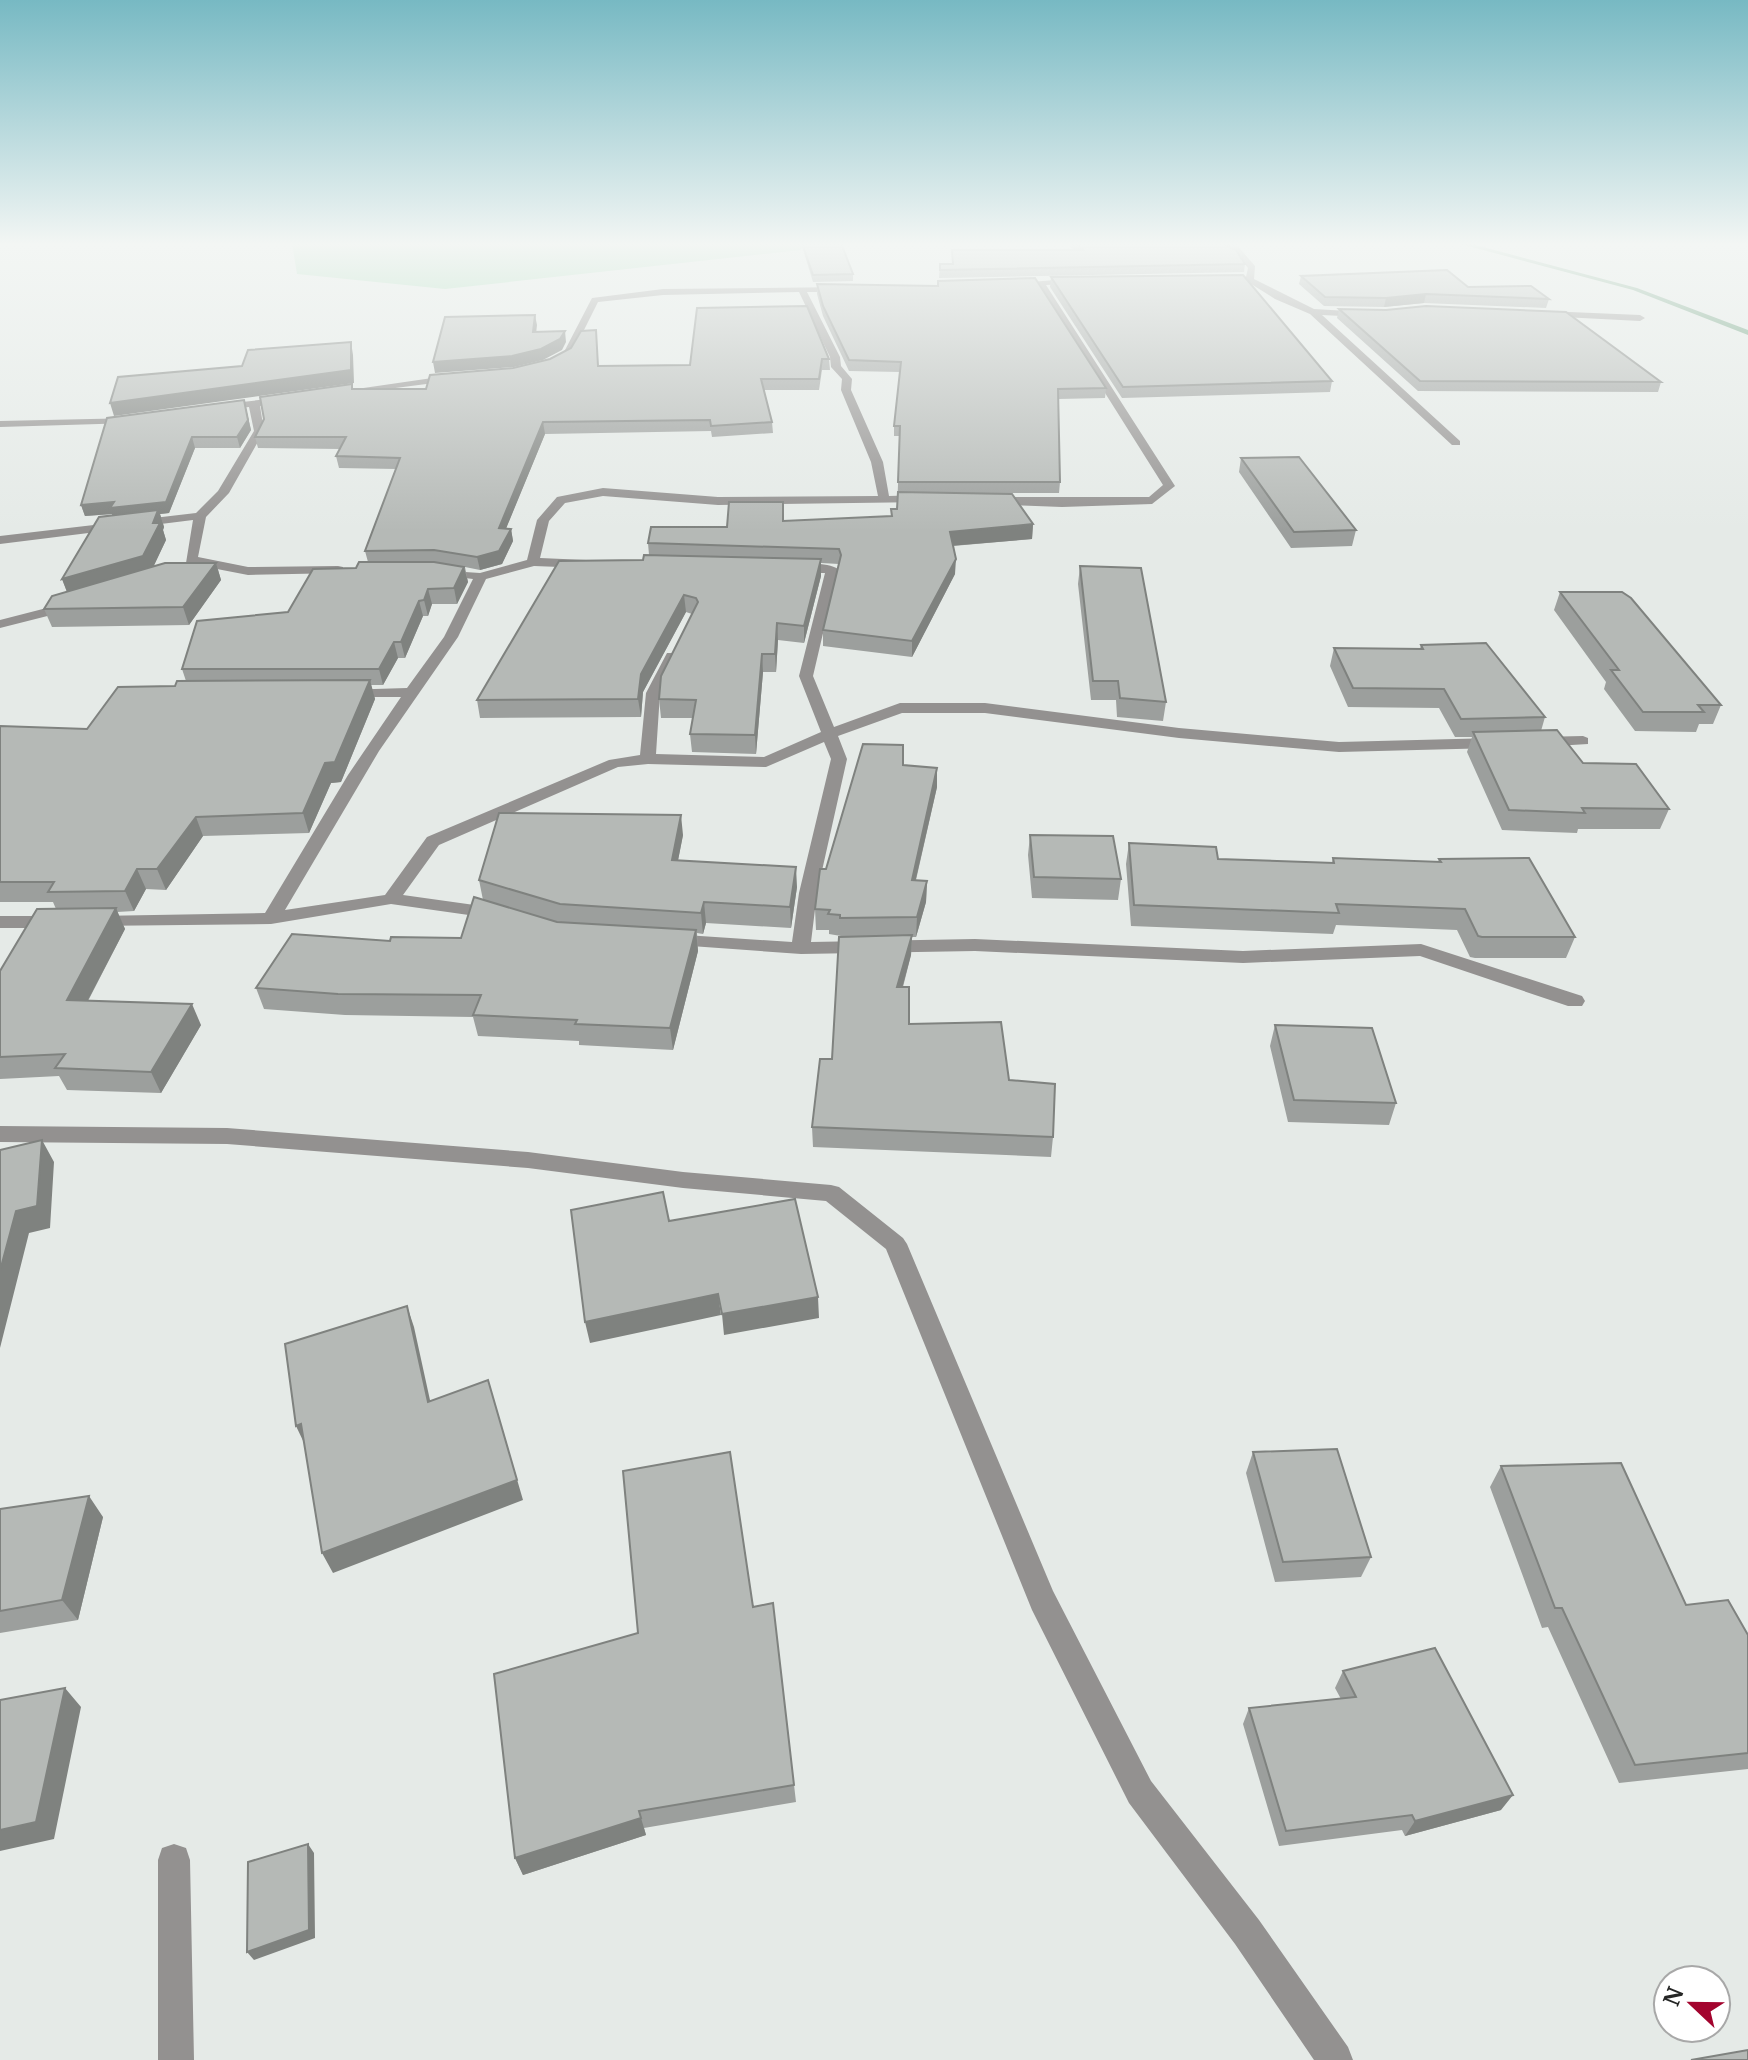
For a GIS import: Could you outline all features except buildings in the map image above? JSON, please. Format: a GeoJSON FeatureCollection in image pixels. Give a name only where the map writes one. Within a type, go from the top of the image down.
{"type":"FeatureCollection","features":[{"type":"Feature","properties":{"kind":"street"},"geometry":{"type":"LineString","coordinates":[[536,368],[568,354],[575,339]]}},
{"type":"Feature","properties":{"kind":"street"},"geometry":{"type":"LineString","coordinates":[[826,339],[836,367],[847,379],[846,390],[877,462],[884,499]]}},
{"type":"Feature","properties":{"kind":"street"},"geometry":{"type":"LineString","coordinates":[[975,501],[1062,503],[1152,500],[1169,486],[1076,339]]}},
{"type":"Feature","properties":{"kind":"street"},"geometry":{"type":"LineString","coordinates":[[1343,339],[1456,443]]}},
{"type":"Feature","properties":{"kind":"street"},"geometry":{"type":"LineString","coordinates":[[327,394],[458,377]]}},
{"type":"Feature","properties":{"kind":"street"},"geometry":{"type":"LineString","coordinates":[[202,410],[298,398]]}},
{"type":"Feature","properties":{"kind":"street"},"geometry":{"type":"LineString","coordinates":[[254,404],[259,431],[223,493],[200,516],[186,563],[248,571],[358,570]]}},
{"type":"Feature","properties":{"kind":"street"},"geometry":{"type":"LineString","coordinates":[[0,424],[108,423],[147,418]]}},
{"type":"Feature","properties":{"kind":"street"},"geometry":{"type":"LineString","coordinates":[[533,562],[543,520],[561,500],[603,492],[718,501],[931,499]]}},
{"type":"Feature","properties":{"kind":"street"},"geometry":{"type":"LineString","coordinates":[[0,540],[200,516]]}},
{"type":"Feature","properties":{"kind":"street"},"geometry":{"type":"LineString","coordinates":[[451,572],[480,577],[533,562],[605,565]]}},
{"type":"Feature","properties":{"kind":"street"},"geometry":{"type":"LineString","coordinates":[[771,569],[832,569],[806,676],[839,759],[808,893],[801,948]]}},
{"type":"Feature","properties":{"kind":"street"},"geometry":{"type":"LineString","coordinates":[[271,918],[385,728],[449,643],[473,599],[480,577]]}},
{"type":"Feature","properties":{"kind":"street"},"geometry":{"type":"LineString","coordinates":[[0,624],[86,600]]}},
{"type":"Feature","properties":{"kind":"street"},"geometry":{"type":"LineString","coordinates":[[648,759],[653,693],[678,643]]}},
{"type":"Feature","properties":{"kind":"street"},"geometry":{"type":"LineString","coordinates":[[327,693],[412,692]]}},
{"type":"Feature","properties":{"kind":"street"},"geometry":{"type":"LineString","coordinates":[[391,899],[433,841],[615,763],[648,759],[766,762],[829,734],[900,708],[985,708],[1179,733],[1339,747],[1583,741]]}},
{"type":"Feature","properties":{"kind":"street"},"geometry":{"type":"LineString","coordinates":[[0,922],[271,918],[391,899],[492,911],[520,920]]}},
{"type":"Feature","properties":{"kind":"street"},"geometry":{"type":"LineString","coordinates":[[647,939],[801,948],[975,945],[1243,957],[1421,950],[1575,1001]]}},
{"type":"Feature","properties":{"kind":"street"},"geometry":{"type":"LineString","coordinates":[[0,1134],[227,1136],[528,1160],[683,1180],[831,1193],[895,1244],[1042,1600],[1140,1792],[1247,1932],[1335,2060]]}},
{"type":"Feature","properties":{"kind":"street"},"geometry":{"type":"LineString","coordinates":[[174,1860],[176,2060]]}}]}
